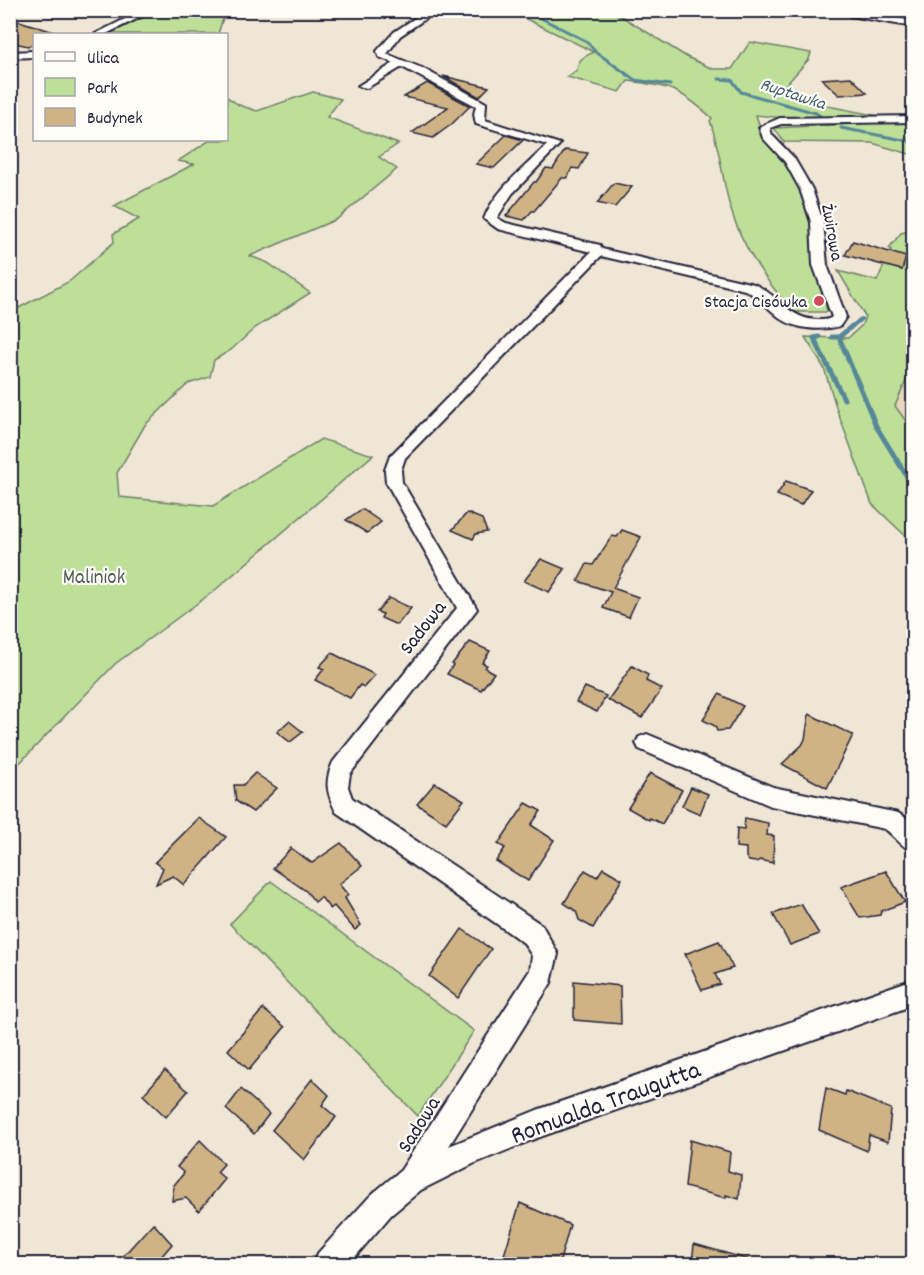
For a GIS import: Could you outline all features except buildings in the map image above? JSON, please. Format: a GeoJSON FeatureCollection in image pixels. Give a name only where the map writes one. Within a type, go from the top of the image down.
{"type":"FeatureCollection","features":[{"type":"Feature","properties":{"kind":"street"},"geometry":{"type":"LineString","coordinates":[[102,33],[151,10]]}},
{"type":"Feature","properties":{"kind":"street"},"geometry":{"type":"LineString","coordinates":[[434,10],[398,34],[382,51],[382,55],[419,70],[483,105],[478,114],[480,122],[555,144],[508,192],[490,214],[490,219],[502,226],[595,248],[598,252]]}},
{"type":"Feature","properties":{"kind":"street"},"geometry":{"type":"LineString","coordinates":[[853,14],[914,24]]}},
{"type":"Feature","properties":{"kind":"street"},"geometry":{"type":"LineString","coordinates":[[10,55],[33,54]]}},
{"type":"Feature","properties":{"kind":"street"},"geometry":{"type":"LineString","coordinates":[[363,86],[401,63]]}},
{"type":"Feature","properties":{"kind":"street","name":"Żwirowa"},"geometry":{"type":"LineString","coordinates":[[598,252],[749,286],[765,294],[784,315],[796,321],[810,324],[835,323],[839,317],[820,265],[817,222],[806,189],[790,160],[767,136],[765,127],[780,121],[834,122],[914,119]]}},
{"type":"Feature","properties":{"kind":"street","name":"Sadowa"},"geometry":{"type":"LineString","coordinates":[[411,1180],[542,974],[545,954],[533,934],[344,805],[336,792],[336,779],[341,769],[467,609],[394,482],[393,470],[398,456],[598,252]]}},
{"type":"Feature","properties":{"kind":"street"},"geometry":{"type":"LineString","coordinates":[[647,743],[771,796],[890,820],[905,830],[914,842]]}},
{"type":"Feature","properties":{"kind":"street","name":"Romualda Traugutta"},"geometry":{"type":"LineString","coordinates":[[329,1264],[381,1205],[411,1180],[463,1154],[537,1124],[914,992]]}},
{"type":"Feature","properties":{"kind":"shaded area"},"geometry":{"type":"Polygon","coordinates":[[[913,365],[913,431],[895,406],[913,365]]]}},
{"type":"Feature","properties":{"kind":"green space"},"geometry":{"type":"Polygon","coordinates":[[[161,10],[230,10],[222,21],[218,33],[112,33],[161,10]]]}},
{"type":"Feature","properties":{"kind":"green space"},"geometry":{"type":"Polygon","coordinates":[[[496,11],[613,11],[687,57],[713,69],[732,69],[750,42],[811,53],[809,59],[783,88],[785,92],[807,102],[884,117],[803,120],[756,115],[762,133],[792,170],[808,202],[827,312],[794,312],[774,289],[748,250],[730,207],[710,121],[712,118],[682,95],[665,87],[628,81],[620,92],[567,77],[577,70],[582,58],[594,52],[522,17],[496,11]]]}},
{"type":"Feature","properties":{"kind":"green space","name":"Maliniok"},"geometry":{"type":"Polygon","coordinates":[[[313,92],[341,99],[327,117],[398,144],[379,157],[397,169],[337,219],[250,256],[268,263],[310,293],[255,328],[231,350],[214,360],[210,377],[188,384],[145,425],[117,473],[119,497],[213,506],[321,439],[373,455],[214,591],[115,664],[11,772],[11,312],[70,281],[114,242],[113,234],[139,219],[114,206],[194,164],[178,161],[208,141],[228,141],[228,98],[239,105],[257,111],[313,92]]]}},
{"type":"Feature","properties":{"kind":"green space"},"geometry":{"type":"Polygon","coordinates":[[[913,121],[913,155],[872,143],[784,142],[774,128],[913,121]]]}},
{"type":"Feature","properties":{"kind":"green space"},"geometry":{"type":"Polygon","coordinates":[[[913,230],[913,365],[895,406],[913,431],[913,543],[872,504],[824,368],[805,337],[848,338],[862,325],[865,316],[838,271],[877,281],[891,249],[889,248],[901,233],[913,230]]]}},
{"type":"Feature","properties":{"kind":"green space"},"geometry":{"type":"Polygon","coordinates":[[[271,881],[474,1031],[418,1116],[230,924],[271,881]]]}},
{"type":"Feature","properties":{"kind":"waterway","name":"Ruptawka"},"geometry":{"type":"LineString","coordinates":[[525,10],[586,41],[596,52],[635,80],[670,85]]}},
{"type":"Feature","properties":{"kind":"waterway","name":"Ruptawka"},"geometry":{"type":"LineString","coordinates":[[719,79],[732,80],[741,92],[816,113],[828,121]]}},
{"type":"Feature","properties":{"kind":"waterway","name":"Ruptawka"},"geometry":{"type":"LineString","coordinates":[[841,128],[914,142]]}},
{"type":"Feature","properties":{"kind":"waterway"},"geometry":{"type":"LineString","coordinates":[[850,328],[861,319]]}},
{"type":"Feature","properties":{"kind":"waterway"},"geometry":{"type":"LineString","coordinates":[[839,337],[852,326]]}},
{"type":"Feature","properties":{"kind":"waterway"},"geometry":{"type":"LineString","coordinates":[[819,337],[814,338],[844,399]]}},
{"type":"Feature","properties":{"kind":"waterway"},"geometry":{"type":"LineString","coordinates":[[832,337],[839,337]]}},
{"type":"Feature","properties":{"kind":"waterway"},"geometry":{"type":"LineString","coordinates":[[839,337],[876,426],[914,488]]}},
{"type":"Feature","properties":{"kind":"place","name":"Stacja Cisówka"},"geometry":{"type":"Point","coordinates":[819,301]}}]}
